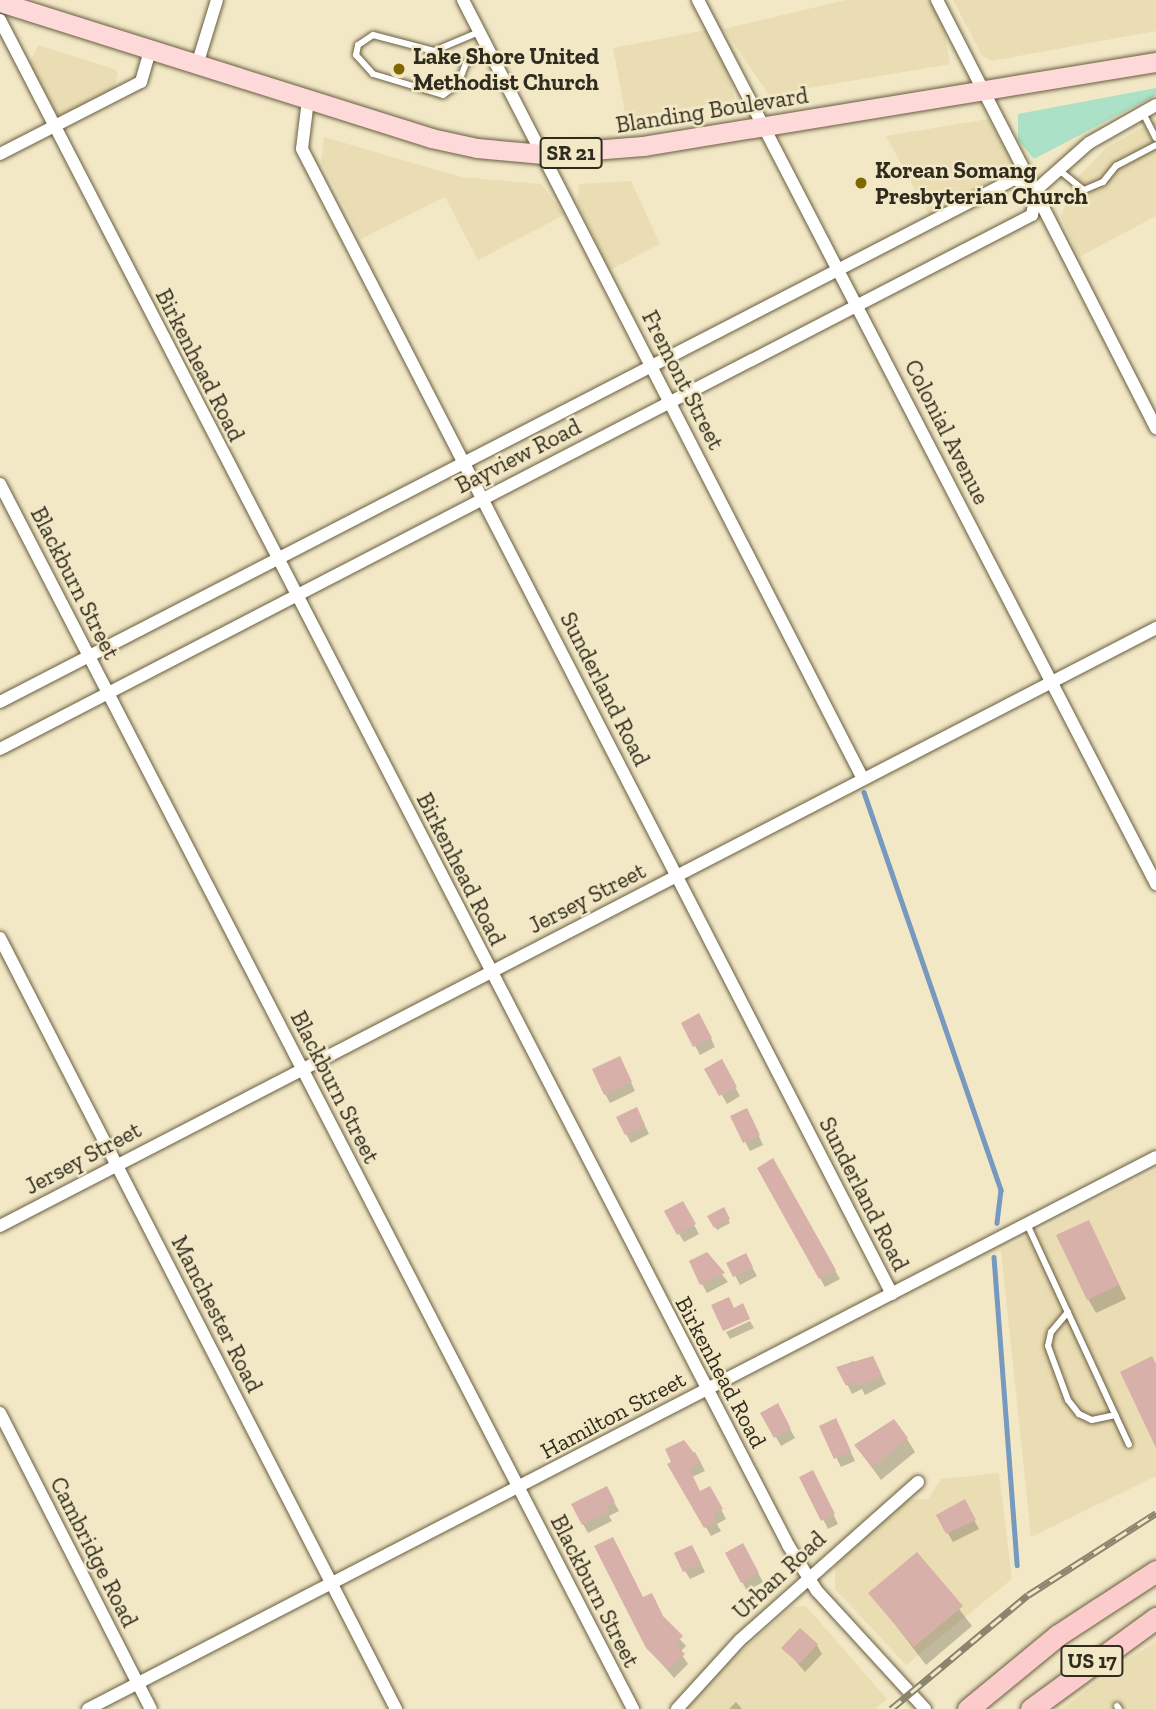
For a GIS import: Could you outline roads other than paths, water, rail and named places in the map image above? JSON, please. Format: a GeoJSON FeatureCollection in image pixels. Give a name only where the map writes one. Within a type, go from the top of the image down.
{"type":"FeatureCollection","features":[{"type":"Feature","properties":{"kind":"highway","name":"US 17"},"geometry":{"type":"LineString","coordinates":[[968,1709],[1058,1635],[1156,1571]]}},
{"type":"Feature","properties":{"kind":"highway","name":"US 17"},"geometry":{"type":"LineString","coordinates":[[1031,1709],[1156,1618]]}},
{"type":"Feature","properties":{"kind":"main road","name":"Blanding Boulevard"},"geometry":{"type":"LineString","coordinates":[[0,2],[431,138],[543,154],[593,153],[1156,62]]}},
{"type":"Feature","properties":{"kind":"street"},"geometry":{"type":"LineString","coordinates":[[197,65],[217,0]]}},
{"type":"Feature","properties":{"kind":"street","name":"Fremont Street"},"geometry":{"type":"LineString","coordinates":[[463,0],[863,779]]}},
{"type":"Feature","properties":{"kind":"street","name":"Colonial Avenue"},"geometry":{"type":"LineString","coordinates":[[698,0],[859,306],[1156,884]]}},
{"type":"Feature","properties":{"kind":"street"},"geometry":{"type":"LineString","coordinates":[[937,0],[1037,189],[1156,428]]}},
{"type":"Feature","properties":{"kind":"street","name":"Birkenhead Road"},"geometry":{"type":"LineString","coordinates":[[0,20],[706,1390],[807,1577],[925,1709]]}},
{"type":"Feature","properties":{"kind":"street"},"geometry":{"type":"LineString","coordinates":[[0,155],[141,82],[150,50]]}},
{"type":"Feature","properties":{"kind":"street","name":"Sunderland Road"},"geometry":{"type":"LineString","coordinates":[[308,100],[302,149],[892,1294]]}},
{"type":"Feature","properties":{"kind":"street","name":"Bayview Road"},"geometry":{"type":"LineString","coordinates":[[0,749],[1032,215],[1037,189],[1089,143],[1156,105]]}},
{"type":"Feature","properties":{"kind":"street","name":"Bayview Road"},"geometry":{"type":"LineString","coordinates":[[0,702],[1014,179],[1037,189]]}},
{"type":"Feature","properties":{"kind":"street","name":"Blackburn Street"},"geometry":{"type":"LineString","coordinates":[[0,484],[634,1709]]}},
{"type":"Feature","properties":{"kind":"street","name":"Jersey Street"},"geometry":{"type":"LineString","coordinates":[[0,1226],[1156,628]]}},
{"type":"Feature","properties":{"kind":"street","name":"Manchester Road"},"geometry":{"type":"LineString","coordinates":[[0,938],[396,1709]]}},
{"type":"Feature","properties":{"kind":"street","name":"Hamilton Street"},"geometry":{"type":"LineString","coordinates":[[88,1709],[1156,1157]]}},
{"type":"Feature","properties":{"kind":"street","name":"Cambridge Road"},"geometry":{"type":"LineString","coordinates":[[0,1413],[151,1709]]}},
{"type":"Feature","properties":{"kind":"street","name":"Urban Road"},"geometry":{"type":"LineString","coordinates":[[677,1709],[740,1640],[807,1577],[918,1482]]}},
{"type":"Feature","properties":{"kind":"lane"},"geometry":{"type":"LineString","coordinates":[[479,32],[434,51],[373,35],[358,45],[356,55],[373,74],[443,96],[458,85],[466,63],[489,51]]}},
{"type":"Feature","properties":{"kind":"lane"},"geometry":{"type":"LineString","coordinates":[[1143,113],[1156,138]]}},
{"type":"Feature","properties":{"kind":"lane"},"geometry":{"type":"LineString","coordinates":[[1059,170],[1084,190],[1103,182],[1116,166],[1156,145]]}},
{"type":"Feature","properties":{"kind":"lane"},"geometry":{"type":"LineString","coordinates":[[1027,1224],[1129,1445]]}},
{"type":"Feature","properties":{"kind":"lane"},"geometry":{"type":"LineString","coordinates":[[1068,1312],[1051,1332],[1048,1346],[1068,1400],[1079,1414],[1092,1420],[1115,1415]]}},
{"type":"Feature","properties":{"kind":"waterway"},"geometry":{"type":"LineString","coordinates":[[864,792],[1001,1190],[997,1223]]}},
{"type":"Feature","properties":{"kind":"waterway"},"geometry":{"type":"LineString","coordinates":[[994,1257],[1017,1565]]}},
{"type":"Feature","properties":{"kind":"railway"},"geometry":{"type":"LineString","coordinates":[[891,1709],[1028,1595],[1156,1513]]}},
{"type":"Feature","properties":{"kind":"place","name":"Lake Shore United Methodist Church"},"geometry":{"type":"Point","coordinates":[399,69]}},
{"type":"Feature","properties":{"kind":"place","name":"Korean Somang Presbyterian Church"},"geometry":{"type":"Point","coordinates":[861,183]}}]}
